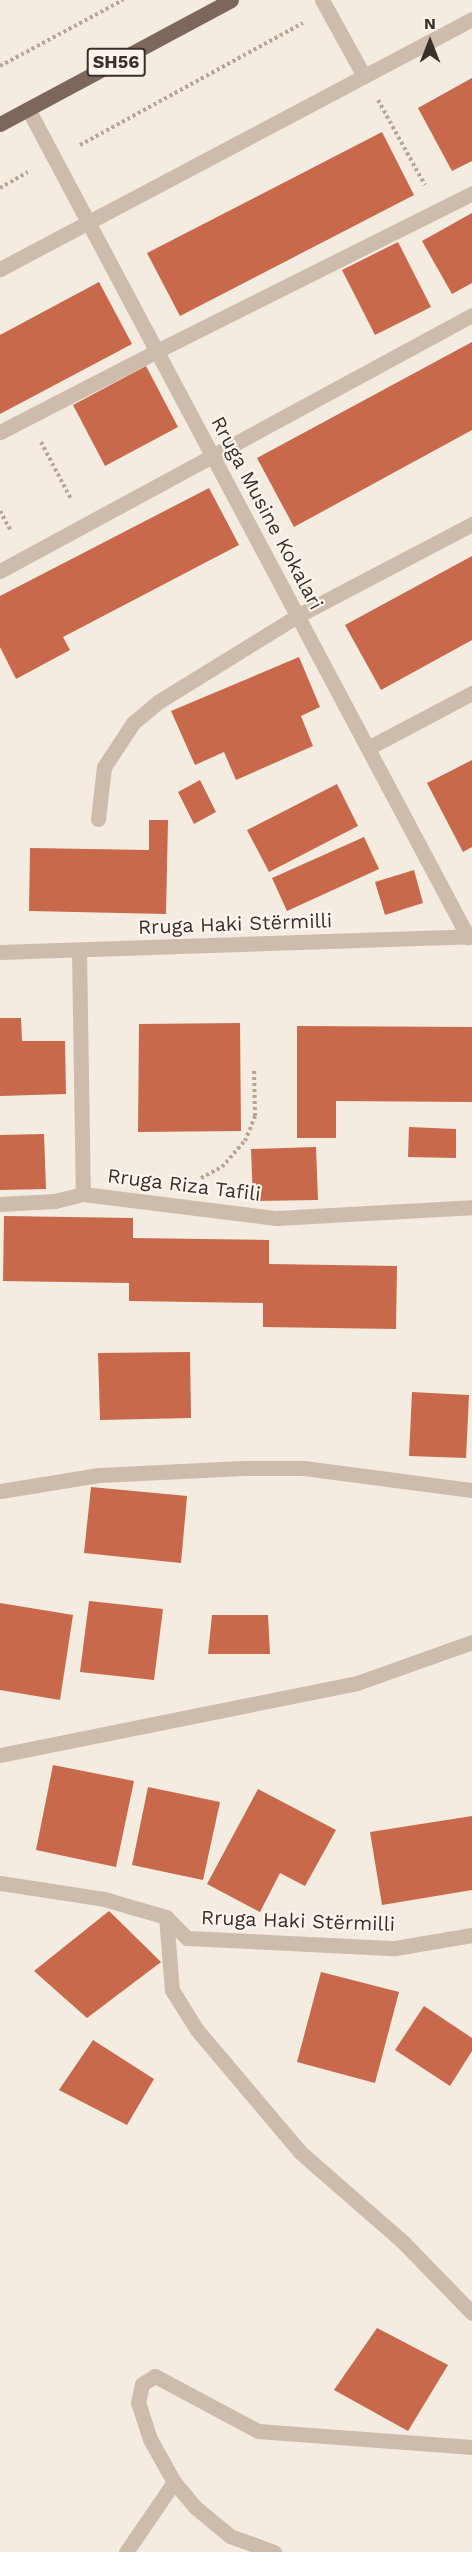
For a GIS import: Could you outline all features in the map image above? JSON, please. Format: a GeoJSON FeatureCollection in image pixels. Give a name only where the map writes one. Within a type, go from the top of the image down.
{"type":"FeatureCollection","features":[{"type":"Feature","properties":{"kind":"main road","name":"SH56"},"geometry":{"type":"LineString","coordinates":[[0,124],[231,0]]}},
{"type":"Feature","properties":{"kind":"street"},"geometry":{"type":"LineString","coordinates":[[325,5],[364,76]]}},
{"type":"Feature","properties":{"kind":"street"},"geometry":{"type":"LineString","coordinates":[[0,269],[472,19]]}},
{"type":"Feature","properties":{"kind":"street","name":"Rruga Musine Kokalari"},"geometry":{"type":"LineString","coordinates":[[28,109],[90,221],[297,616],[470,936]]}},
{"type":"Feature","properties":{"kind":"street"},"geometry":{"type":"LineString","coordinates":[[0,432],[472,193]]}},
{"type":"Feature","properties":{"kind":"street"},"geometry":{"type":"LineString","coordinates":[[0,571],[214,458],[472,315]]}},
{"type":"Feature","properties":{"kind":"street"},"geometry":{"type":"LineString","coordinates":[[98,819],[104,768],[133,723],[158,702],[297,616],[472,524]]}},
{"type":"Feature","properties":{"kind":"street"},"geometry":{"type":"LineString","coordinates":[[368,748],[472,693]]}},
{"type":"Feature","properties":{"kind":"street","name":"Rruga Haki Stërmilli"},"geometry":{"type":"LineString","coordinates":[[0,952],[470,936]]}},
{"type":"Feature","properties":{"kind":"street"},"geometry":{"type":"LineString","coordinates":[[79,950],[83,1194]]}},
{"type":"Feature","properties":{"kind":"street","name":"Rruga Riza Tafili"},"geometry":{"type":"LineString","coordinates":[[0,1204],[56,1201],[83,1194],[277,1218],[472,1207]]}},
{"type":"Feature","properties":{"kind":"street"},"geometry":{"type":"LineString","coordinates":[[0,1491],[99,1475],[244,1468],[304,1468],[361,1479],[472,1490]]}},
{"type":"Feature","properties":{"kind":"street"},"geometry":{"type":"LineString","coordinates":[[0,1755],[357,1683],[472,1642]]}},
{"type":"Feature","properties":{"kind":"street"},"geometry":{"type":"LineString","coordinates":[[0,1882],[104,1899],[166,1917],[172,1990],[197,2030],[300,2152],[428,2265],[472,2313]]}},
{"type":"Feature","properties":{"kind":"street","name":"Rruga Haki Stërmilli"},"geometry":{"type":"LineString","coordinates":[[166,1917],[187,1938],[395,1948],[472,1935]]}},
{"type":"Feature","properties":{"kind":"street"},"geometry":{"type":"LineString","coordinates":[[274,2552],[230,2536],[195,2507],[174,2482],[150,2439],[138,2403],[142,2384],[154,2376],[258,2431],[472,2447]]}},
{"type":"Feature","properties":{"kind":"street"},"geometry":{"type":"LineString","coordinates":[[126,2552],[174,2482]]}},
{"type":"Feature","properties":{"kind":"path"},"geometry":{"type":"LineString","coordinates":[[0,66],[123,0]]}},
{"type":"Feature","properties":{"kind":"path"},"geometry":{"type":"LineString","coordinates":[[0,188],[325,5]]}},
{"type":"Feature","properties":{"kind":"path"},"geometry":{"type":"LineString","coordinates":[[364,76],[439,210]]}},
{"type":"Feature","properties":{"kind":"path"},"geometry":{"type":"LineString","coordinates":[[28,417],[67,491]]}},
{"type":"Feature","properties":{"kind":"path"},"geometry":{"type":"LineString","coordinates":[[0,511],[6,521]]}},
{"type":"Feature","properties":{"kind":"path"},"geometry":{"type":"LineString","coordinates":[[167,1204],[197,1180],[222,1167],[245,1141],[255,1116],[254,1069]]}},
{"type":"Feature","properties":{"kind":"building"},"geometry":{"type":"Polygon","coordinates":[[[472,78],[472,161],[452,171],[418,108],[472,78]]]}},
{"type":"Feature","properties":{"kind":"building"},"geometry":{"type":"Polygon","coordinates":[[[382,132],[414,195],[180,316],[147,253],[382,132]]]}},
{"type":"Feature","properties":{"kind":"building"},"geometry":{"type":"Polygon","coordinates":[[[472,213],[472,283],[452,294],[422,241],[472,213]]]}},
{"type":"Feature","properties":{"kind":"building"},"geometry":{"type":"Polygon","coordinates":[[[398,242],[431,307],[375,335],[342,270],[398,242]]]}},
{"type":"Feature","properties":{"kind":"building"},"geometry":{"type":"Polygon","coordinates":[[[99,282],[132,344],[0,414],[0,335],[99,282]]]}},
{"type":"Feature","properties":{"kind":"building"},"geometry":{"type":"Polygon","coordinates":[[[472,342],[472,430],[294,527],[257,458],[472,342]]]}},
{"type":"Feature","properties":{"kind":"building"},"geometry":{"type":"Polygon","coordinates":[[[146,366],[178,427],[105,466],[73,405],[146,366]]]}},
{"type":"Feature","properties":{"kind":"building"},"geometry":{"type":"Polygon","coordinates":[[[209,488],[239,545],[63,637],[70,650],[16,679],[0,647],[0,596],[209,488]]]}},
{"type":"Feature","properties":{"kind":"building"},"geometry":{"type":"Polygon","coordinates":[[[472,556],[472,640],[381,690],[345,625],[472,556]]]}},
{"type":"Feature","properties":{"kind":"building"},"geometry":{"type":"Polygon","coordinates":[[[299,657],[320,707],[301,716],[313,746],[236,780],[224,752],[195,765],[171,711],[299,657]]]}},
{"type":"Feature","properties":{"kind":"building"},"geometry":{"type":"Polygon","coordinates":[[[472,760],[472,847],[463,852],[427,783],[472,760]]]}},
{"type":"Feature","properties":{"kind":"building"},"geometry":{"type":"Polygon","coordinates":[[[200,780],[216,812],[194,824],[178,792],[200,780]]]}},
{"type":"Feature","properties":{"kind":"building"},"geometry":{"type":"Polygon","coordinates":[[[337,784],[358,826],[269,872],[247,830],[337,784]]]}},
{"type":"Feature","properties":{"kind":"building"},"geometry":{"type":"Polygon","coordinates":[[[149,820],[168,820],[166,914],[29,911],[30,848],[149,850],[149,820]]]}},
{"type":"Feature","properties":{"kind":"building"},"geometry":{"type":"Polygon","coordinates":[[[364,837],[379,869],[287,911],[272,878],[364,837]]]}},
{"type":"Feature","properties":{"kind":"building"},"geometry":{"type":"Polygon","coordinates":[[[414,870],[423,903],[385,915],[375,882],[414,870]]]}},
{"type":"Feature","properties":{"kind":"building"},"geometry":{"type":"Polygon","coordinates":[[[0,1018],[21,1018],[22,1041],[65,1041],[66,1094],[0,1096],[0,1018]]]}},
{"type":"Feature","properties":{"kind":"building"},"geometry":{"type":"Polygon","coordinates":[[[240,1023],[241,1131],[138,1132],[139,1024],[240,1023]]]}},
{"type":"Feature","properties":{"kind":"building"},"geometry":{"type":"Polygon","coordinates":[[[297,1026],[472,1027],[472,1102],[336,1101],[336,1138],[297,1138],[297,1026]]]}},
{"type":"Feature","properties":{"kind":"building"},"geometry":{"type":"Polygon","coordinates":[[[409,1127],[456,1129],[456,1158],[408,1157],[409,1127]]]}},
{"type":"Feature","properties":{"kind":"building"},"geometry":{"type":"Polygon","coordinates":[[[44,1134],[46,1189],[0,1190],[0,1135],[44,1134]]]}},
{"type":"Feature","properties":{"kind":"building"},"geometry":{"type":"Polygon","coordinates":[[[316,1147],[318,1200],[253,1201],[251,1149],[316,1147]]]}},
{"type":"Feature","properties":{"kind":"building"},"geometry":{"type":"Polygon","coordinates":[[[4,1216],[133,1218],[133,1238],[269,1240],[269,1264],[397,1266],[396,1329],[263,1327],[263,1303],[129,1301],[129,1283],[3,1281],[4,1216]]]}},
{"type":"Feature","properties":{"kind":"building"},"geometry":{"type":"Polygon","coordinates":[[[190,1352],[191,1418],[100,1420],[98,1353],[190,1352]]]}},
{"type":"Feature","properties":{"kind":"building"},"geometry":{"type":"Polygon","coordinates":[[[412,1392],[469,1395],[466,1458],[409,1456],[412,1392]]]}},
{"type":"Feature","properties":{"kind":"building"},"geometry":{"type":"Polygon","coordinates":[[[91,1487],[187,1496],[181,1563],[84,1553],[91,1487]]]}},
{"type":"Feature","properties":{"kind":"building"},"geometry":{"type":"Polygon","coordinates":[[[89,1601],[163,1609],[154,1680],[80,1672],[89,1601]]]}},
{"type":"Feature","properties":{"kind":"building"},"geometry":{"type":"Polygon","coordinates":[[[0,1603],[73,1615],[60,1700],[0,1690],[0,1603]]]}},
{"type":"Feature","properties":{"kind":"building"},"geometry":{"type":"Polygon","coordinates":[[[212,1615],[268,1615],[270,1654],[208,1654],[212,1615]]]}},
{"type":"Feature","properties":{"kind":"building"},"geometry":{"type":"Polygon","coordinates":[[[53,1765],[134,1781],[116,1867],[36,1850],[53,1765]]]}},
{"type":"Feature","properties":{"kind":"building"},"geometry":{"type":"Polygon","coordinates":[[[148,1787],[220,1802],[203,1880],[132,1865],[148,1787]]]}},
{"type":"Feature","properties":{"kind":"building"},"geometry":{"type":"Polygon","coordinates":[[[258,1789],[336,1830],[305,1886],[280,1873],[260,1912],[207,1884],[258,1789]]]}},
{"type":"Feature","properties":{"kind":"building"},"geometry":{"type":"Polygon","coordinates":[[[472,1816],[472,1890],[382,1905],[370,1832],[472,1816]]]}},
{"type":"Feature","properties":{"kind":"building"},"geometry":{"type":"Polygon","coordinates":[[[109,1911],[161,1962],[87,2018],[34,1971],[109,1911]]]}},
{"type":"Feature","properties":{"kind":"building"},"geometry":{"type":"Polygon","coordinates":[[[321,1972],[399,1992],[375,2083],[297,2062],[321,1972]]]}},
{"type":"Feature","properties":{"kind":"building"},"geometry":{"type":"Polygon","coordinates":[[[424,2006],[472,2038],[472,2051],[450,2086],[395,2050],[424,2006]]]}},
{"type":"Feature","properties":{"kind":"building"},"geometry":{"type":"Polygon","coordinates":[[[93,2040],[154,2079],[127,2125],[59,2090],[93,2040]]]}},
{"type":"Feature","properties":{"kind":"building"},"geometry":{"type":"Polygon","coordinates":[[[377,2328],[448,2365],[408,2431],[334,2390],[377,2328]]]}}]}
